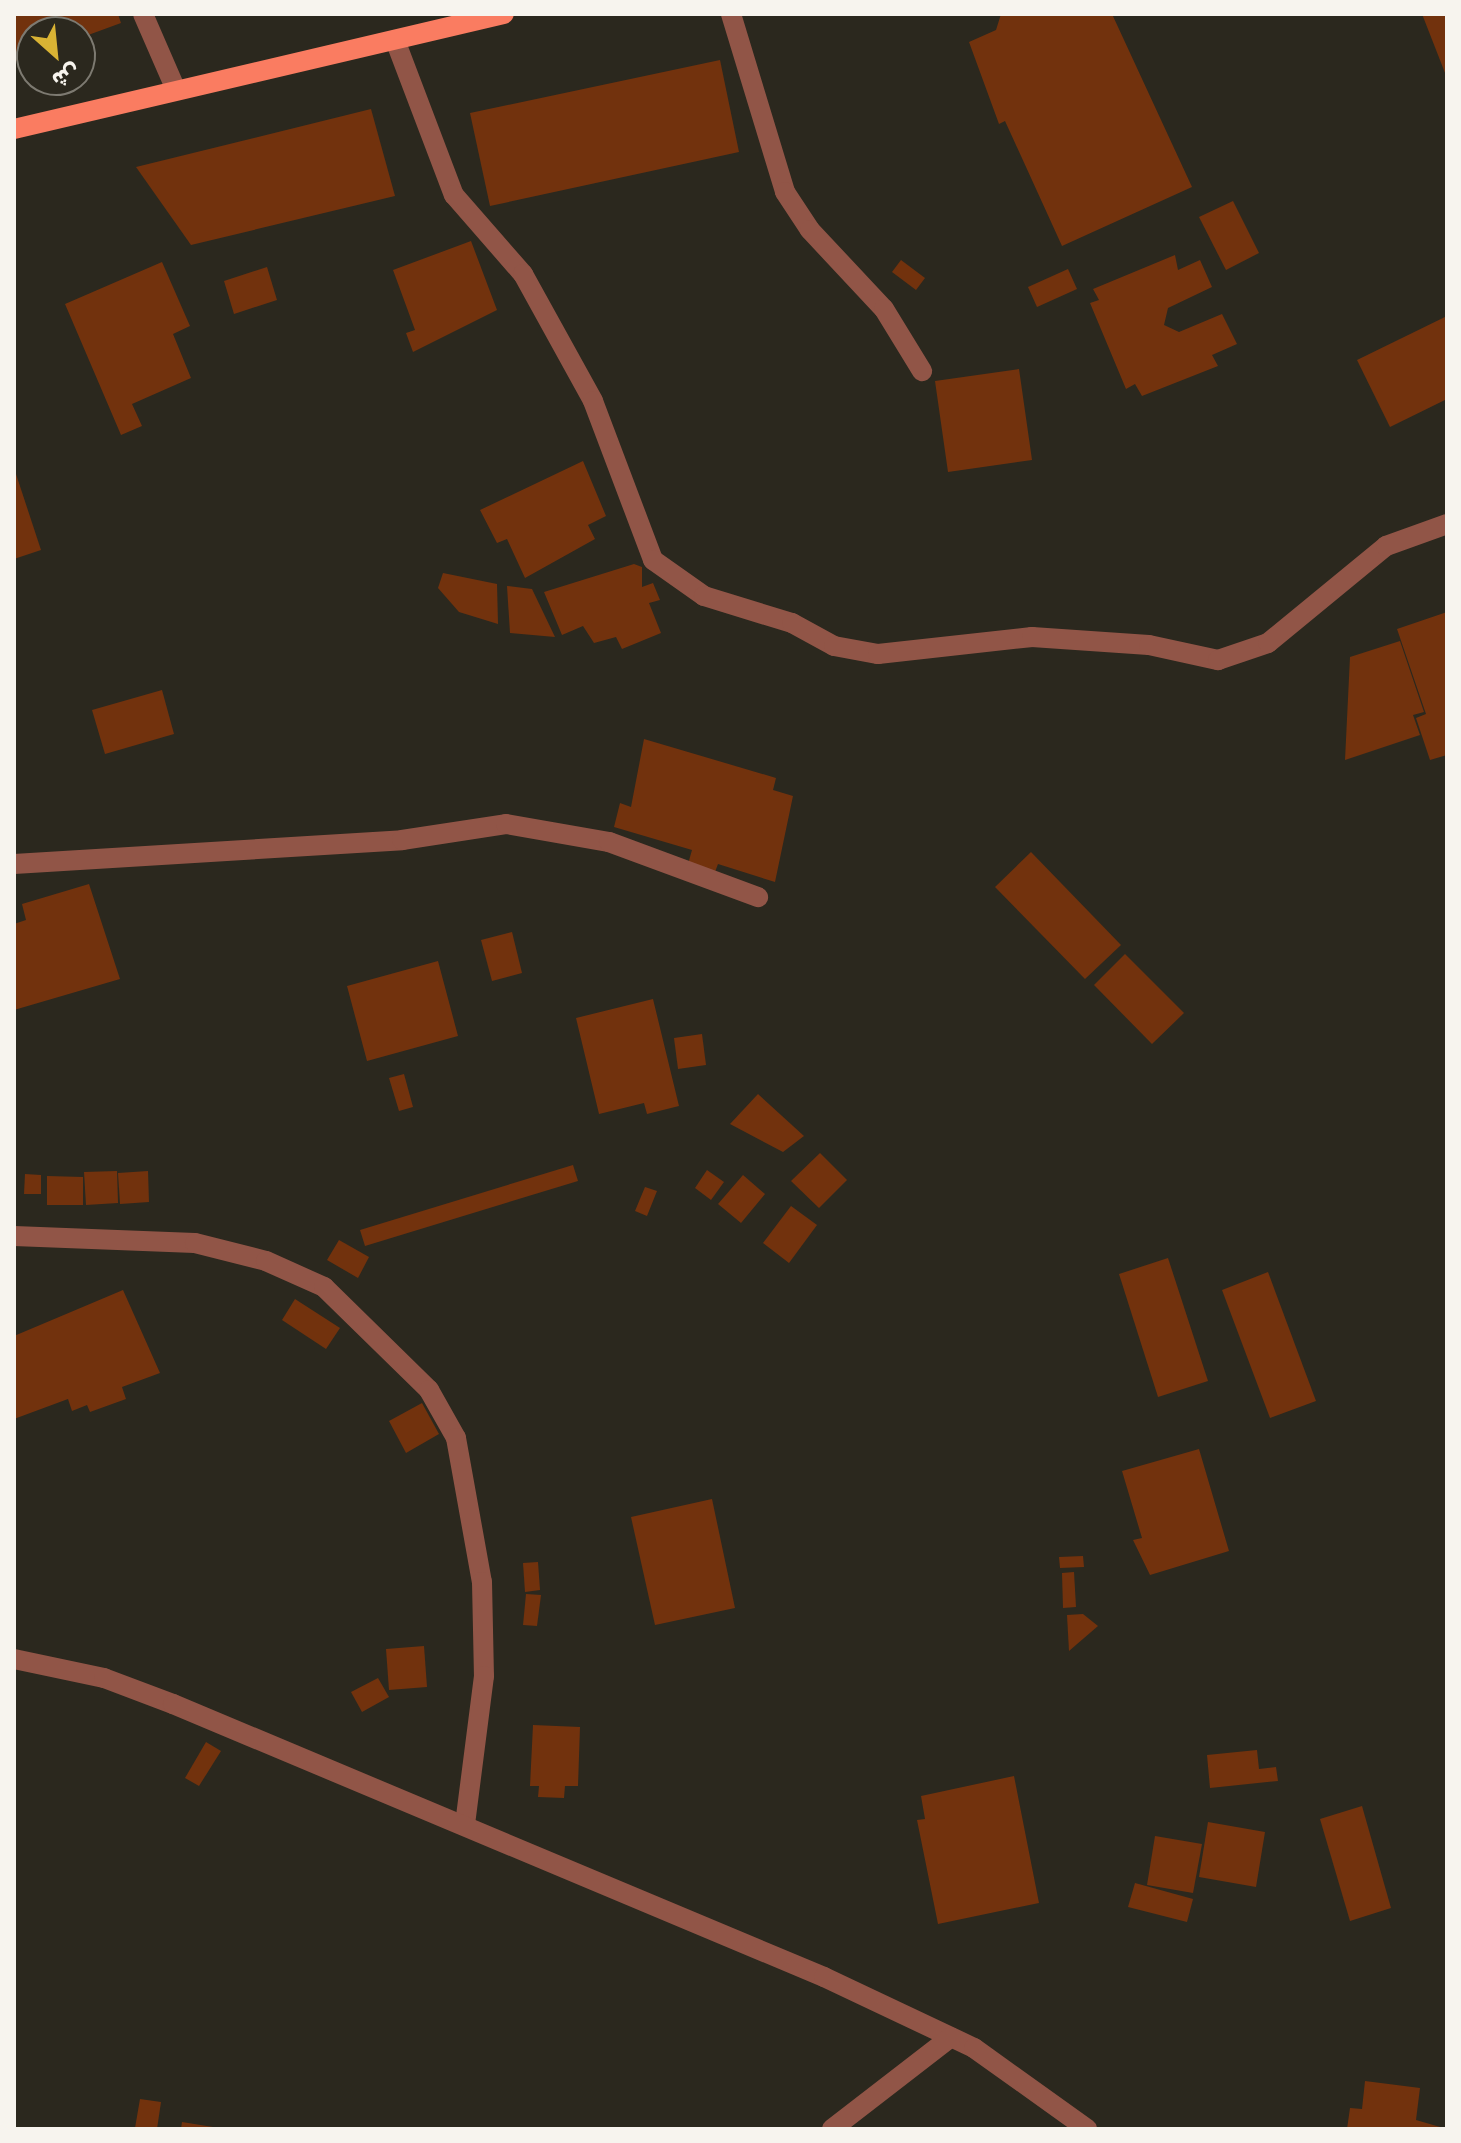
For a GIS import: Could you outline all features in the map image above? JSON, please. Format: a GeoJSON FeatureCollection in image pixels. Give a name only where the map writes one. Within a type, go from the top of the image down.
{"type":"FeatureCollection","features":[{"type":"Feature","properties":{"kind":"main road"},"geometry":{"type":"LineString","coordinates":[[14,129],[504,14]]}},
{"type":"Feature","properties":{"kind":"street"},"geometry":{"type":"LineString","coordinates":[[143,14],[176,90]]}},
{"type":"Feature","properties":{"kind":"street"},"geometry":{"type":"LineString","coordinates":[[731,14],[785,192],[810,230],[884,309],[922,371]]}},
{"type":"Feature","properties":{"kind":"street"},"geometry":{"type":"LineString","coordinates":[[395,40],[454,195],[523,274],[593,401],[653,560],[704,596],[792,623],[834,646],[878,654],[1047,637],[1149,645],[1218,660],[1268,643],[1386,546],[1447,524]]}},
{"type":"Feature","properties":{"kind":"street"},"geometry":{"type":"LineString","coordinates":[[14,864],[402,840],[506,824],[609,842],[758,897]]}},
{"type":"Feature","properties":{"kind":"street"},"geometry":{"type":"LineString","coordinates":[[14,1236],[195,1243],[266,1261],[324,1287],[429,1390],[456,1438],[482,1582],[484,1676],[465,1825]]}},
{"type":"Feature","properties":{"kind":"street"},"geometry":{"type":"LineString","coordinates":[[14,1659],[104,1678],[465,1825],[951,2037],[1020,2077],[1087,2129]]}},
{"type":"Feature","properties":{"kind":"street"},"geometry":{"type":"LineString","coordinates":[[832,2129],[951,2037]]}},
{"type":"Feature","properties":{"kind":"building"},"geometry":{"type":"Polygon","coordinates":[[[14,14],[118,14],[121,23],[96,32],[96,16],[16,16],[14,62],[14,14]]]}},
{"type":"Feature","properties":{"kind":"building"},"geometry":{"type":"Polygon","coordinates":[[[1001,14],[1112,14],[1192,187],[1062,246],[1005,121],[999,124],[969,42],[996,30],[1001,14]]]}},
{"type":"Feature","properties":{"kind":"building"},"geometry":{"type":"Polygon","coordinates":[[[1422,14],[1447,14],[1447,78],[1422,14]]]}},
{"type":"Feature","properties":{"kind":"building"},"geometry":{"type":"Polygon","coordinates":[[[720,60],[739,152],[490,206],[470,113],[720,60]]]}},
{"type":"Feature","properties":{"kind":"building"},"geometry":{"type":"Polygon","coordinates":[[[371,109],[395,196],[191,245],[136,167],[371,109]]]}},
{"type":"Feature","properties":{"kind":"building"},"geometry":{"type":"Polygon","coordinates":[[[1233,201],[1259,253],[1226,270],[1199,217],[1233,201]]]}},
{"type":"Feature","properties":{"kind":"building"},"geometry":{"type":"Polygon","coordinates":[[[471,241],[497,310],[413,352],[406,333],[415,330],[393,270],[471,241]]]}},
{"type":"Feature","properties":{"kind":"building"},"geometry":{"type":"Polygon","coordinates":[[[1175,255],[1178,270],[1200,260],[1212,287],[1168,308],[1164,325],[1179,332],[1222,314],[1237,344],[1212,355],[1218,366],[1142,396],[1135,384],[1126,389],[1090,303],[1099,300],[1093,289],[1175,255]]]}},
{"type":"Feature","properties":{"kind":"building"},"geometry":{"type":"Polygon","coordinates":[[[901,260],[925,278],[916,290],[892,272],[901,260]]]}},
{"type":"Feature","properties":{"kind":"building"},"geometry":{"type":"Polygon","coordinates":[[[162,262],[190,326],[173,334],[191,378],[132,404],[142,426],[121,435],[65,304],[162,262]]]}},
{"type":"Feature","properties":{"kind":"building"},"geometry":{"type":"Polygon","coordinates":[[[267,267],[277,300],[234,314],[224,281],[267,267]]]}},
{"type":"Feature","properties":{"kind":"building"},"geometry":{"type":"Polygon","coordinates":[[[1068,269],[1077,289],[1037,307],[1028,287],[1068,269]]]}},
{"type":"Feature","properties":{"kind":"building"},"geometry":{"type":"Polygon","coordinates":[[[1447,316],[1447,399],[1390,427],[1357,360],[1447,316]]]}},
{"type":"Feature","properties":{"kind":"building"},"geometry":{"type":"Polygon","coordinates":[[[1019,369],[1032,460],[948,472],[935,381],[1019,369]]]}},
{"type":"Feature","properties":{"kind":"building"},"geometry":{"type":"Polygon","coordinates":[[[583,461],[606,516],[588,525],[595,539],[525,578],[507,539],[497,543],[480,510],[583,461]]]}},
{"type":"Feature","properties":{"kind":"building"},"geometry":{"type":"Polygon","coordinates":[[[14,468],[41,550],[14,559],[14,468]]]}},
{"type":"Feature","properties":{"kind":"building"},"geometry":{"type":"Polygon","coordinates":[[[634,564],[642,567],[642,587],[653,583],[660,600],[649,603],[661,633],[622,649],[616,637],[594,643],[583,626],[562,635],[544,592],[634,564]]]}},
{"type":"Feature","properties":{"kind":"building"},"geometry":{"type":"Polygon","coordinates":[[[443,573],[497,584],[498,624],[459,612],[438,588],[443,573]]]}},
{"type":"Feature","properties":{"kind":"building"},"geometry":{"type":"Polygon","coordinates":[[[507,586],[532,589],[555,637],[510,633],[507,586]]]}},
{"type":"Feature","properties":{"kind":"building"},"geometry":{"type":"Polygon","coordinates":[[[1447,612],[1447,755],[1430,760],[1416,718],[1426,714],[1397,629],[1447,612]]]}},
{"type":"Feature","properties":{"kind":"building"},"geometry":{"type":"Polygon","coordinates":[[[1400,641],[1424,712],[1413,715],[1420,735],[1345,760],[1350,657],[1400,641]]]}},
{"type":"Feature","properties":{"kind":"building"},"geometry":{"type":"Polygon","coordinates":[[[162,690],[174,734],[105,754],[92,710],[162,690]]]}},
{"type":"Feature","properties":{"kind":"building"},"geometry":{"type":"Polygon","coordinates":[[[644,739],[776,778],[773,790],[793,796],[775,882],[718,864],[715,872],[688,864],[692,850],[614,827],[620,803],[631,807],[644,739]]]}},
{"type":"Feature","properties":{"kind":"building"},"geometry":{"type":"Polygon","coordinates":[[[1031,852],[1121,945],[1085,979],[995,887],[1031,852]]]}},
{"type":"Feature","properties":{"kind":"building"},"geometry":{"type":"Polygon","coordinates":[[[89,884],[120,979],[14,1010],[14,924],[26,920],[22,904],[89,884]]]}},
{"type":"Feature","properties":{"kind":"building"},"geometry":{"type":"Polygon","coordinates":[[[512,932],[522,973],[492,981],[481,940],[512,932]]]}},
{"type":"Feature","properties":{"kind":"building"},"geometry":{"type":"Polygon","coordinates":[[[1125,954],[1184,1013],[1152,1044],[1094,985],[1125,954]]]}},
{"type":"Feature","properties":{"kind":"building"},"geometry":{"type":"Polygon","coordinates":[[[438,961],[458,1036],[367,1061],[347,986],[438,961]]]}},
{"type":"Feature","properties":{"kind":"building"},"geometry":{"type":"Polygon","coordinates":[[[653,999],[679,1106],[647,1114],[644,1103],[599,1114],[576,1018],[653,999]]]}},
{"type":"Feature","properties":{"kind":"building"},"geometry":{"type":"Polygon","coordinates":[[[702,1034],[706,1065],[678,1069],[674,1038],[702,1034]]]}},
{"type":"Feature","properties":{"kind":"building"},"geometry":{"type":"Polygon","coordinates":[[[404,1074],[413,1107],[399,1111],[389,1078],[404,1074]]]}},
{"type":"Feature","properties":{"kind":"building"},"geometry":{"type":"Polygon","coordinates":[[[758,1094],[804,1136],[783,1152],[730,1124],[758,1094]]]}},
{"type":"Feature","properties":{"kind":"building"},"geometry":{"type":"Polygon","coordinates":[[[820,1153],[847,1180],[819,1208],[791,1181],[820,1153]]]}},
{"type":"Feature","properties":{"kind":"building"},"geometry":{"type":"Polygon","coordinates":[[[573,1165],[578,1181],[365,1246],[360,1230],[573,1165]]]}},
{"type":"Feature","properties":{"kind":"building"},"geometry":{"type":"Polygon","coordinates":[[[707,1170],[724,1182],[711,1200],[695,1188],[707,1170]]]}},
{"type":"Feature","properties":{"kind":"building"},"geometry":{"type":"Polygon","coordinates":[[[117,1171],[118,1203],[86,1205],[84,1172],[117,1171]]]}},
{"type":"Feature","properties":{"kind":"building"},"geometry":{"type":"Polygon","coordinates":[[[148,1171],[149,1202],[120,1204],[118,1173],[148,1171]]]}},
{"type":"Feature","properties":{"kind":"building"},"geometry":{"type":"Polygon","coordinates":[[[25,1174],[41,1175],[41,1194],[24,1194],[25,1174]]]}},
{"type":"Feature","properties":{"kind":"building"},"geometry":{"type":"Polygon","coordinates":[[[743,1175],[765,1194],[741,1223],[718,1204],[743,1175]]]}},
{"type":"Feature","properties":{"kind":"building"},"geometry":{"type":"Polygon","coordinates":[[[47,1176],[83,1177],[83,1205],[47,1205],[47,1176]]]}},
{"type":"Feature","properties":{"kind":"building"},"geometry":{"type":"Polygon","coordinates":[[[645,1187],[657,1191],[647,1216],[635,1211],[645,1187]]]}},
{"type":"Feature","properties":{"kind":"building"},"geometry":{"type":"Polygon","coordinates":[[[791,1206],[817,1225],[789,1263],[763,1243],[791,1206]]]}},
{"type":"Feature","properties":{"kind":"building"},"geometry":{"type":"Polygon","coordinates":[[[339,1240],[369,1257],[358,1278],[327,1260],[339,1240]]]}},
{"type":"Feature","properties":{"kind":"building"},"geometry":{"type":"Polygon","coordinates":[[[1168,1258],[1208,1381],[1158,1397],[1119,1274],[1168,1258]]]}},
{"type":"Feature","properties":{"kind":"building"},"geometry":{"type":"Polygon","coordinates":[[[1268,1272],[1316,1401],[1270,1418],[1222,1290],[1268,1272]]]}},
{"type":"Feature","properties":{"kind":"building"},"geometry":{"type":"Polygon","coordinates":[[[123,1290],[160,1373],[122,1387],[126,1399],[90,1412],[87,1405],[72,1411],[68,1399],[14,1419],[14,1336],[123,1290]]]}},
{"type":"Feature","properties":{"kind":"building"},"geometry":{"type":"Polygon","coordinates":[[[295,1299],[340,1328],[326,1349],[282,1320],[295,1299]]]}},
{"type":"Feature","properties":{"kind":"building"},"geometry":{"type":"Polygon","coordinates":[[[422,1403],[439,1434],[406,1453],[389,1421],[422,1403]]]}},
{"type":"Feature","properties":{"kind":"building"},"geometry":{"type":"Polygon","coordinates":[[[1199,1449],[1229,1551],[1150,1575],[1133,1540],[1142,1538],[1122,1471],[1199,1449]]]}},
{"type":"Feature","properties":{"kind":"building"},"geometry":{"type":"Polygon","coordinates":[[[712,1499],[735,1608],[655,1625],[631,1517],[712,1499]]]}},
{"type":"Feature","properties":{"kind":"building"},"geometry":{"type":"Polygon","coordinates":[[[1083,1556],[1084,1567],[1060,1568],[1059,1557],[1083,1556]]]}},
{"type":"Feature","properties":{"kind":"building"},"geometry":{"type":"Polygon","coordinates":[[[538,1562],[540,1590],[525,1592],[523,1563],[538,1562]]]}},
{"type":"Feature","properties":{"kind":"building"},"geometry":{"type":"Polygon","coordinates":[[[1074,1572],[1076,1607],[1063,1608],[1062,1573],[1074,1572]]]}},
{"type":"Feature","properties":{"kind":"building"},"geometry":{"type":"Polygon","coordinates":[[[526,1594],[541,1595],[537,1626],[523,1625],[526,1594]]]}},
{"type":"Feature","properties":{"kind":"building"},"geometry":{"type":"Polygon","coordinates":[[[1083,1614],[1098,1626],[1069,1651],[1067,1615],[1083,1614]]]}},
{"type":"Feature","properties":{"kind":"building"},"geometry":{"type":"Polygon","coordinates":[[[424,1646],[427,1687],[389,1690],[386,1649],[424,1646]]]}},
{"type":"Feature","properties":{"kind":"building"},"geometry":{"type":"Polygon","coordinates":[[[378,1678],[389,1697],[362,1712],[351,1692],[378,1678]]]}},
{"type":"Feature","properties":{"kind":"building"},"geometry":{"type":"Polygon","coordinates":[[[533,1725],[580,1727],[578,1786],[565,1786],[564,1798],[538,1797],[539,1786],[530,1786],[533,1725]]]}},
{"type":"Feature","properties":{"kind":"building"},"geometry":{"type":"Polygon","coordinates":[[[206,1742],[221,1751],[199,1786],[185,1778],[206,1742]]]}},
{"type":"Feature","properties":{"kind":"building"},"geometry":{"type":"Polygon","coordinates":[[[1257,1750],[1259,1769],[1276,1767],[1278,1781],[1210,1788],[1207,1755],[1257,1750]]]}},
{"type":"Feature","properties":{"kind":"building"},"geometry":{"type":"Polygon","coordinates":[[[1014,1776],[1039,1903],[938,1924],[917,1820],[925,1819],[921,1796],[1014,1776]]]}},
{"type":"Feature","properties":{"kind":"building"},"geometry":{"type":"Polygon","coordinates":[[[1362,1806],[1391,1908],[1350,1921],[1320,1819],[1362,1806]]]}},
{"type":"Feature","properties":{"kind":"building"},"geometry":{"type":"Polygon","coordinates":[[[1208,1822],[1265,1832],[1256,1887],[1199,1877],[1208,1822]]]}},
{"type":"Feature","properties":{"kind":"building"},"geometry":{"type":"Polygon","coordinates":[[[1155,1836],[1202,1844],[1193,1893],[1147,1885],[1155,1836]]]}},
{"type":"Feature","properties":{"kind":"building"},"geometry":{"type":"Polygon","coordinates":[[[1135,1883],[1193,1899],[1187,1922],[1128,1907],[1135,1883]]]}},
{"type":"Feature","properties":{"kind":"building"},"geometry":{"type":"Polygon","coordinates":[[[1365,2081],[1420,2088],[1416,2120],[1447,2129],[1347,2129],[1350,2108],[1362,2109],[1365,2081]]]}},
{"type":"Feature","properties":{"kind":"building"},"geometry":{"type":"Polygon","coordinates":[[[140,2099],[161,2102],[157,2129],[135,2128],[140,2099]]]}},
{"type":"Feature","properties":{"kind":"building"},"geometry":{"type":"Polygon","coordinates":[[[182,2122],[213,2127],[213,2129],[181,2129],[182,2122]]]}}]}
